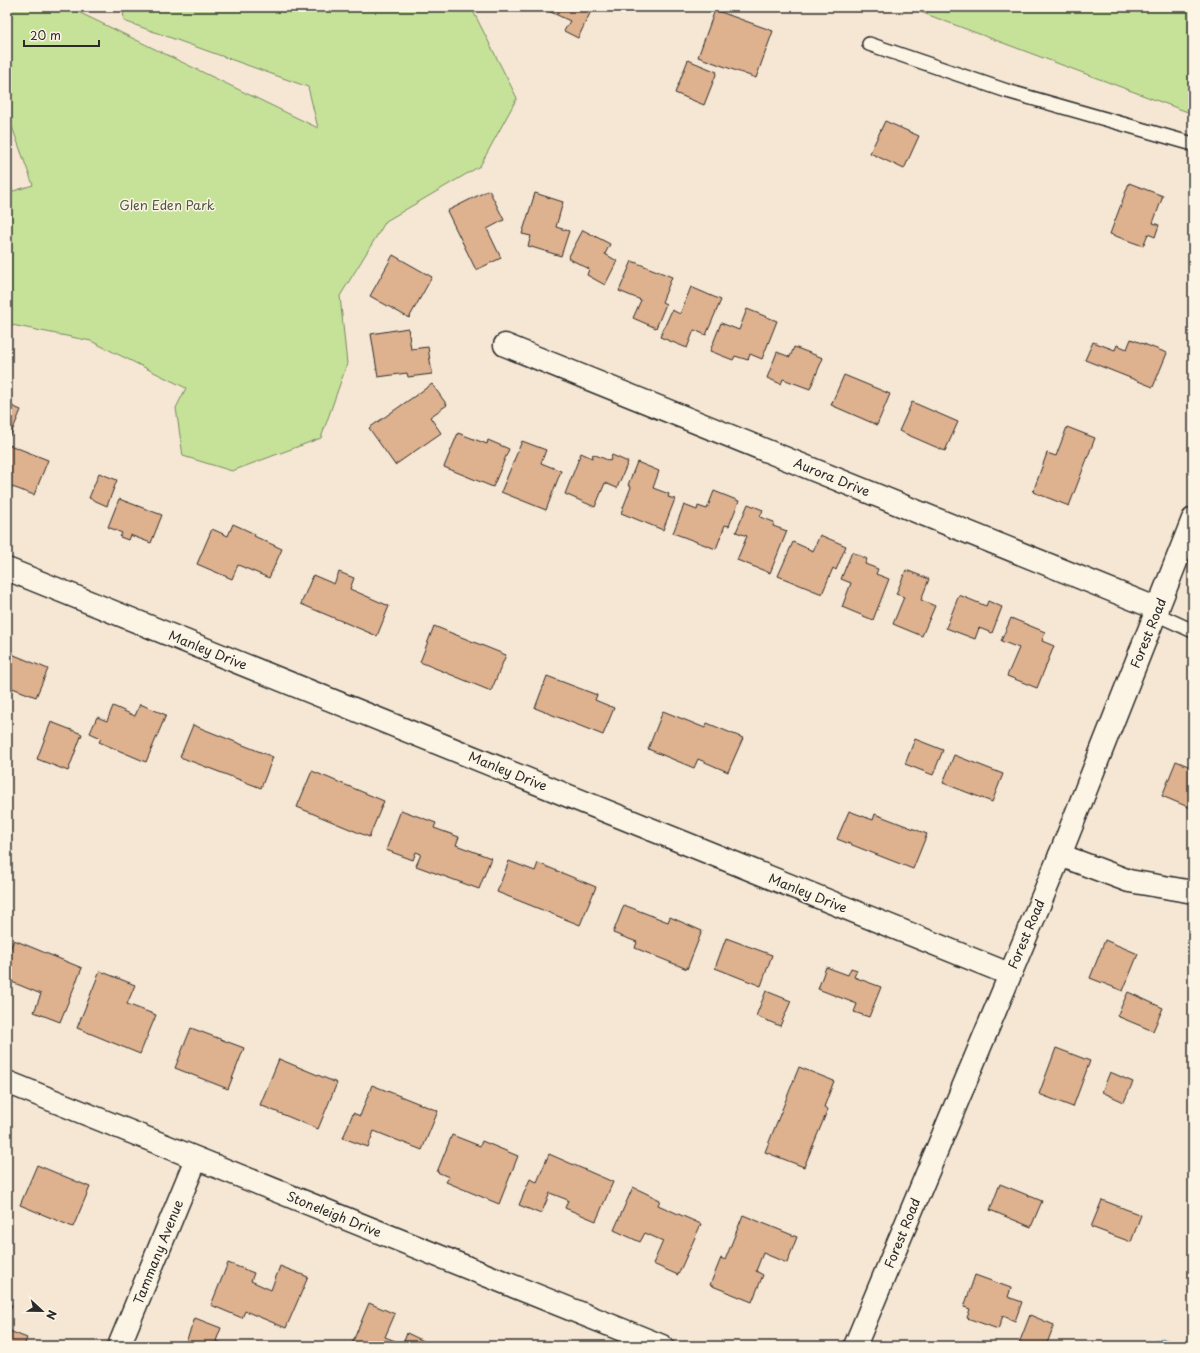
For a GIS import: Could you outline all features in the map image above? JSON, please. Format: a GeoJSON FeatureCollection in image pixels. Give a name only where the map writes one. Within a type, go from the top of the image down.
{"type":"FeatureCollection","features":[{"type":"Feature","properties":{"kind":"street","name":"Aurora Drive"},"geometry":{"type":"LineString","coordinates":[[505,345],[1157,611]]}},
{"type":"Feature","properties":{"kind":"street","name":"Forest Road"},"geometry":{"type":"LineString","coordinates":[[855,1346],[1009,974],[1060,855],[1193,519]]}},
{"type":"Feature","properties":{"kind":"street","name":"Manley Drive"},"geometry":{"type":"LineString","coordinates":[[7,568],[1009,974]]}},
{"type":"Feature","properties":{"kind":"street"},"geometry":{"type":"LineString","coordinates":[[1060,855],[1129,881],[1193,892]]}},
{"type":"Feature","properties":{"kind":"street","name":"Stoneleigh Drive"},"geometry":{"type":"LineString","coordinates":[[7,1082],[662,1346]]}},
{"type":"Feature","properties":{"kind":"street","name":"Tammany Avenue"},"geometry":{"type":"LineString","coordinates":[[119,1346],[196,1159]]}},
{"type":"Feature","properties":{"kind":"lane"},"geometry":{"type":"LineString","coordinates":[[869,44],[1007,92],[1193,144]]}},
{"type":"Feature","properties":{"kind":"lane"},"geometry":{"type":"LineString","coordinates":[[1157,611],[1193,631]]}},
{"type":"Feature","properties":{"kind":"green space","name":"Glen Eden Park"},"geometry":{"type":"Polygon","coordinates":[[[7,7],[68,7],[318,128],[308,87],[124,21],[123,7],[471,7],[517,98],[480,166],[386,221],[340,296],[347,364],[321,438],[232,471],[183,456],[176,408],[186,388],[91,341],[7,324],[7,193],[33,185],[7,113],[7,7]]]}},
{"type":"Feature","properties":{"kind":"green space"},"geometry":{"type":"Polygon","coordinates":[[[907,7],[1193,7],[1193,114],[907,7]]]}},
{"type":"Feature","properties":{"kind":"water"},"geometry":{"type":"Polygon","coordinates":[[[1162,1338],[1170,1341],[1174,1346],[1149,1346],[1153,1342],[1162,1338]]]}},
{"type":"Feature","properties":{"kind":"building"},"geometry":{"type":"Polygon","coordinates":[[[540,7],[593,7],[578,38],[564,31],[570,21],[540,7]]]}},
{"type":"Feature","properties":{"kind":"building"},"geometry":{"type":"Polygon","coordinates":[[[715,10],[773,31],[756,78],[698,57],[715,10]]]}},
{"type":"Feature","properties":{"kind":"building"},"geometry":{"type":"Polygon","coordinates":[[[688,60],[717,72],[704,105],[675,93],[688,60]]]}},
{"type":"Feature","properties":{"kind":"building"},"geometry":{"type":"Polygon","coordinates":[[[885,121],[919,136],[904,169],[870,153],[885,121]]]}},
{"type":"Feature","properties":{"kind":"building"},"geometry":{"type":"Polygon","coordinates":[[[1129,183],[1163,196],[1153,223],[1159,225],[1155,237],[1148,234],[1143,246],[1110,234],[1129,183]]]}},
{"type":"Feature","properties":{"kind":"building"},"geometry":{"type":"Polygon","coordinates":[[[489,190],[504,220],[487,229],[501,258],[476,270],[447,211],[489,190]]]}},
{"type":"Feature","properties":{"kind":"building"},"geometry":{"type":"Polygon","coordinates":[[[535,193],[563,202],[556,227],[569,231],[561,256],[528,246],[531,236],[522,234],[535,193]]]}},
{"type":"Feature","properties":{"kind":"building"},"geometry":{"type":"Polygon","coordinates":[[[583,230],[610,244],[605,254],[617,261],[605,285],[587,275],[589,269],[568,258],[583,230]]]}},
{"type":"Feature","properties":{"kind":"building"},"geometry":{"type":"Polygon","coordinates":[[[393,255],[432,277],[409,318],[370,296],[393,255]]]}},
{"type":"Feature","properties":{"kind":"building"},"geometry":{"type":"Polygon","coordinates":[[[632,261],[672,277],[662,302],[666,304],[656,328],[633,318],[641,300],[619,291],[632,261]]]}},
{"type":"Feature","properties":{"kind":"building"},"geometry":{"type":"Polygon","coordinates":[[[691,287],[721,300],[706,335],[694,330],[687,348],[660,337],[672,310],[680,314],[691,287]]]}},
{"type":"Feature","properties":{"kind":"building"},"geometry":{"type":"Polygon","coordinates":[[[747,309],[777,321],[762,359],[750,354],[748,360],[735,356],[733,360],[710,351],[721,323],[739,330],[747,309]]]}},
{"type":"Feature","properties":{"kind":"building"},"geometry":{"type":"Polygon","coordinates":[[[408,328],[411,349],[428,347],[432,374],[408,377],[407,373],[378,377],[371,334],[408,328]]]}},
{"type":"Feature","properties":{"kind":"building"},"geometry":{"type":"Polygon","coordinates":[[[1131,339],[1167,353],[1153,387],[1085,360],[1093,342],[1115,350],[1117,345],[1127,349],[1131,339]]]}},
{"type":"Feature","properties":{"kind":"building"},"geometry":{"type":"Polygon","coordinates":[[[794,347],[823,358],[810,389],[783,379],[781,384],[767,378],[777,352],[790,357],[794,347]]]}},
{"type":"Feature","properties":{"kind":"building"},"geometry":{"type":"Polygon","coordinates":[[[844,375],[890,394],[877,425],[831,405],[844,375]]]}},
{"type":"Feature","properties":{"kind":"building"},"geometry":{"type":"Polygon","coordinates":[[[432,384],[447,405],[430,417],[441,433],[395,465],[369,428],[432,384]]]}},
{"type":"Feature","properties":{"kind":"building"},"geometry":{"type":"Polygon","coordinates":[[[912,402],[958,422],[945,451],[899,431],[912,402]]]}},
{"type":"Feature","properties":{"kind":"building"},"geometry":{"type":"Polygon","coordinates":[[[7,404],[21,410],[10,436],[7,434],[7,404]]]}},
{"type":"Feature","properties":{"kind":"building"},"geometry":{"type":"Polygon","coordinates":[[[1067,427],[1095,438],[1069,506],[1033,492],[1047,453],[1056,456],[1067,427]]]}},
{"type":"Feature","properties":{"kind":"building"},"geometry":{"type":"Polygon","coordinates":[[[458,433],[487,444],[488,440],[509,449],[493,487],[444,467],[458,433]]]}},
{"type":"Feature","properties":{"kind":"building"},"geometry":{"type":"Polygon","coordinates":[[[522,441],[546,450],[541,463],[561,471],[546,510],[501,492],[522,441]]]}},
{"type":"Feature","properties":{"kind":"building"},"geometry":{"type":"Polygon","coordinates":[[[7,444],[48,460],[34,495],[7,485],[7,444]]]}},
{"type":"Feature","properties":{"kind":"building"},"geometry":{"type":"Polygon","coordinates":[[[581,453],[592,458],[593,454],[610,461],[612,455],[628,462],[617,488],[605,483],[595,507],[565,494],[581,453]]]}},
{"type":"Feature","properties":{"kind":"building"},"geometry":{"type":"Polygon","coordinates":[[[637,462],[659,471],[653,488],[669,494],[668,497],[675,499],[663,530],[621,513],[631,487],[628,485],[637,462]]]}},
{"type":"Feature","properties":{"kind":"building"},"geometry":{"type":"Polygon","coordinates":[[[99,473],[117,480],[107,506],[89,498],[99,473]]]}},
{"type":"Feature","properties":{"kind":"building"},"geometry":{"type":"Polygon","coordinates":[[[714,491],[739,501],[729,526],[725,525],[716,549],[673,533],[684,505],[697,510],[698,506],[707,509],[714,491]]]}},
{"type":"Feature","properties":{"kind":"building"},"geometry":{"type":"Polygon","coordinates":[[[119,499],[162,515],[151,543],[130,535],[128,540],[120,537],[122,533],[108,527],[119,499]]]}},
{"type":"Feature","properties":{"kind":"building"},"geometry":{"type":"Polygon","coordinates":[[[748,504],[763,510],[760,517],[774,522],[773,526],[787,531],[770,573],[737,560],[747,536],[736,532],[748,504]]]}},
{"type":"Feature","properties":{"kind":"building"},"geometry":{"type":"Polygon","coordinates":[[[233,524],[282,549],[269,578],[238,565],[232,579],[197,564],[212,529],[228,536],[233,524]]]}},
{"type":"Feature","properties":{"kind":"building"},"geometry":{"type":"Polygon","coordinates":[[[820,535],[846,546],[836,570],[833,568],[822,594],[778,576],[793,542],[813,551],[820,535]]]}},
{"type":"Feature","properties":{"kind":"building"},"geometry":{"type":"Polygon","coordinates":[[[852,552],[867,559],[865,564],[878,569],[876,574],[889,579],[873,620],[842,607],[851,583],[841,579],[852,552]]]}},
{"type":"Feature","properties":{"kind":"building"},"geometry":{"type":"Polygon","coordinates":[[[906,570],[929,579],[921,600],[935,606],[922,636],[893,624],[904,597],[896,594],[906,570]]]}},
{"type":"Feature","properties":{"kind":"building"},"geometry":{"type":"Polygon","coordinates":[[[339,572],[354,578],[350,589],[389,606],[377,636],[301,604],[313,575],[334,584],[339,572]]]}},
{"type":"Feature","properties":{"kind":"building"},"geometry":{"type":"Polygon","coordinates":[[[959,595],[986,606],[988,601],[1002,607],[992,633],[979,628],[975,639],[946,628],[959,595]]]}},
{"type":"Feature","properties":{"kind":"building"},"geometry":{"type":"Polygon","coordinates":[[[1011,618],[1045,632],[1042,641],[1054,646],[1037,688],[1007,676],[1019,648],[1001,641],[1011,618]]]}},
{"type":"Feature","properties":{"kind":"building"},"geometry":{"type":"Polygon","coordinates":[[[434,626],[506,655],[491,691],[420,662],[434,626]]]}},
{"type":"Feature","properties":{"kind":"building"},"geometry":{"type":"Polygon","coordinates":[[[7,652],[48,669],[36,697],[7,686],[7,652]]]}},
{"type":"Feature","properties":{"kind":"building"},"geometry":{"type":"Polygon","coordinates":[[[547,676],[597,695],[595,700],[614,708],[603,735],[535,708],[547,676]]]}},
{"type":"Feature","properties":{"kind":"building"},"geometry":{"type":"Polygon","coordinates":[[[140,704],[166,715],[146,762],[99,742],[101,738],[90,733],[97,717],[107,721],[113,706],[135,716],[140,704]]]}},
{"type":"Feature","properties":{"kind":"building"},"geometry":{"type":"Polygon","coordinates":[[[663,711],[705,728],[707,723],[743,738],[728,772],[698,759],[694,768],[648,749],[663,711]]]}},
{"type":"Feature","properties":{"kind":"building"},"geometry":{"type":"Polygon","coordinates":[[[51,722],[82,734],[68,771],[37,759],[51,722]]]}},
{"type":"Feature","properties":{"kind":"building"},"geometry":{"type":"Polygon","coordinates":[[[193,725],[273,757],[261,788],[180,757],[193,725]]]}},
{"type":"Feature","properties":{"kind":"building"},"geometry":{"type":"Polygon","coordinates":[[[915,739],[943,750],[933,775],[905,764],[915,739]]]}},
{"type":"Feature","properties":{"kind":"building"},"geometry":{"type":"Polygon","coordinates":[[[954,755],[1003,774],[992,802],[943,783],[954,755]]]}},
{"type":"Feature","properties":{"kind":"building"},"geometry":{"type":"Polygon","coordinates":[[[1176,761],[1193,768],[1193,809],[1162,796],[1176,761]]]}},
{"type":"Feature","properties":{"kind":"building"},"geometry":{"type":"Polygon","coordinates":[[[312,771],[384,801],[369,837],[297,807],[312,771]]]}},
{"type":"Feature","properties":{"kind":"building"},"geometry":{"type":"Polygon","coordinates":[[[401,810],[436,823],[434,828],[459,837],[456,845],[491,858],[479,889],[416,866],[421,854],[416,852],[413,860],[386,850],[401,810]]]}},
{"type":"Feature","properties":{"kind":"building"},"geometry":{"type":"Polygon","coordinates":[[[849,811],[873,820],[875,814],[927,834],[913,869],[837,839],[849,811]]]}},
{"type":"Feature","properties":{"kind":"building"},"geometry":{"type":"Polygon","coordinates":[[[509,861],[535,871],[538,863],[596,887],[580,925],[497,892],[509,861]]]}},
{"type":"Feature","properties":{"kind":"building"},"geometry":{"type":"Polygon","coordinates":[[[624,905],[668,922],[670,917],[702,931],[687,969],[635,948],[637,942],[613,933],[624,905]]]}},
{"type":"Feature","properties":{"kind":"building"},"geometry":{"type":"Polygon","coordinates":[[[726,938],[772,955],[761,986],[715,968],[726,938]]]}},
{"type":"Feature","properties":{"kind":"building"},"geometry":{"type":"Polygon","coordinates":[[[14,940],[82,968],[60,1022],[34,1012],[41,994],[7,980],[7,956],[14,940]]]}},
{"type":"Feature","properties":{"kind":"building"},"geometry":{"type":"Polygon","coordinates":[[[1105,940],[1138,954],[1123,991],[1090,978],[1105,940]]]}},
{"type":"Feature","properties":{"kind":"building"},"geometry":{"type":"Polygon","coordinates":[[[826,967],[848,975],[851,968],[857,970],[854,977],[881,987],[869,1017],[854,1012],[857,1004],[818,989],[826,967]]]}},
{"type":"Feature","properties":{"kind":"building"},"geometry":{"type":"Polygon","coordinates":[[[100,971],[135,985],[127,1004],[156,1015],[140,1054],[77,1028],[100,971]]]}},
{"type":"Feature","properties":{"kind":"building"},"geometry":{"type":"Polygon","coordinates":[[[766,991],[791,1001],[780,1026],[756,1016],[766,991]]]}},
{"type":"Feature","properties":{"kind":"building"},"geometry":{"type":"Polygon","coordinates":[[[1128,992],[1163,1008],[1153,1031],[1117,1016],[1128,992]]]}},
{"type":"Feature","properties":{"kind":"building"},"geometry":{"type":"Polygon","coordinates":[[[191,1028],[244,1048],[228,1089],[175,1068],[191,1028]]]}},
{"type":"Feature","properties":{"kind":"building"},"geometry":{"type":"Polygon","coordinates":[[[1056,1048],[1090,1061],[1073,1107],[1039,1094],[1056,1048]]]}},
{"type":"Feature","properties":{"kind":"building"},"geometry":{"type":"Polygon","coordinates":[[[279,1059],[337,1083],[318,1129],[260,1105],[279,1059]]]}},
{"type":"Feature","properties":{"kind":"building"},"geometry":{"type":"Polygon","coordinates":[[[799,1067],[834,1081],[824,1107],[828,1109],[804,1167],[765,1152],[799,1067]]]}},
{"type":"Feature","properties":{"kind":"building"},"geometry":{"type":"Polygon","coordinates":[[[1110,1072],[1133,1082],[1124,1102],[1102,1092],[1110,1072]]]}},
{"type":"Feature","properties":{"kind":"building"},"geometry":{"type":"Polygon","coordinates":[[[372,1085],[438,1111],[422,1150],[374,1131],[368,1147],[343,1138],[353,1113],[360,1116],[372,1085]]]}},
{"type":"Feature","properties":{"kind":"building"},"geometry":{"type":"Polygon","coordinates":[[[452,1135],[480,1146],[482,1141],[518,1156],[499,1204],[446,1182],[449,1177],[437,1172],[452,1135]]]}},
{"type":"Feature","properties":{"kind":"building"},"geometry":{"type":"Polygon","coordinates":[[[549,1154],[613,1182],[596,1221],[565,1208],[568,1200],[550,1193],[541,1214],[519,1205],[530,1179],[537,1182],[549,1154]]]}},
{"type":"Feature","properties":{"kind":"building"},"geometry":{"type":"Polygon","coordinates":[[[37,1165],[90,1187],[73,1227],[20,1205],[37,1165]]]}},
{"type":"Feature","properties":{"kind":"building"},"geometry":{"type":"Polygon","coordinates":[[[1000,1184],[1042,1201],[1031,1227],[990,1210],[1000,1184]]]}},
{"type":"Feature","properties":{"kind":"building"},"geometry":{"type":"Polygon","coordinates":[[[633,1187],[660,1200],[658,1205],[701,1224],[678,1275],[653,1264],[663,1241],[645,1233],[640,1242],[614,1230],[633,1187]]]}},
{"type":"Feature","properties":{"kind":"building"},"geometry":{"type":"Polygon","coordinates":[[[1102,1200],[1141,1215],[1131,1242],[1091,1227],[1102,1200]]]}},
{"type":"Feature","properties":{"kind":"building"},"geometry":{"type":"Polygon","coordinates":[[[743,1215],[797,1237],[787,1263],[763,1253],[756,1271],[763,1275],[752,1302],[710,1285],[721,1258],[725,1260],[743,1215]]]}},
{"type":"Feature","properties":{"kind":"building"},"geometry":{"type":"Polygon","coordinates":[[[228,1263],[254,1273],[251,1281],[271,1290],[280,1266],[308,1277],[286,1328],[245,1311],[242,1318],[211,1305],[228,1263]]]}},
{"type":"Feature","properties":{"kind":"building"},"geometry":{"type":"Polygon","coordinates":[[[975,1275],[1011,1288],[1008,1297],[1022,1302],[1015,1321],[1003,1316],[998,1329],[967,1318],[970,1309],[964,1307],[975,1275]]]}},
{"type":"Feature","properties":{"kind":"building"},"geometry":{"type":"Polygon","coordinates":[[[7,1303],[12,1305],[7,1317],[7,1303]]]}},
{"type":"Feature","properties":{"kind":"building"},"geometry":{"type":"Polygon","coordinates":[[[369,1303],[395,1314],[385,1337],[403,1344],[407,1333],[434,1346],[351,1346],[369,1303]]]}},
{"type":"Feature","properties":{"kind":"building"},"geometry":{"type":"Polygon","coordinates":[[[1030,1315],[1054,1325],[1046,1346],[1018,1346],[1030,1315]]]}},
{"type":"Feature","properties":{"kind":"building"},"geometry":{"type":"Polygon","coordinates":[[[195,1318],[221,1328],[216,1341],[230,1346],[196,1346],[186,1342],[195,1318]]]}},
{"type":"Feature","properties":{"kind":"building"},"geometry":{"type":"Polygon","coordinates":[[[7,1330],[27,1338],[24,1346],[7,1346],[7,1330]]]}}]}
